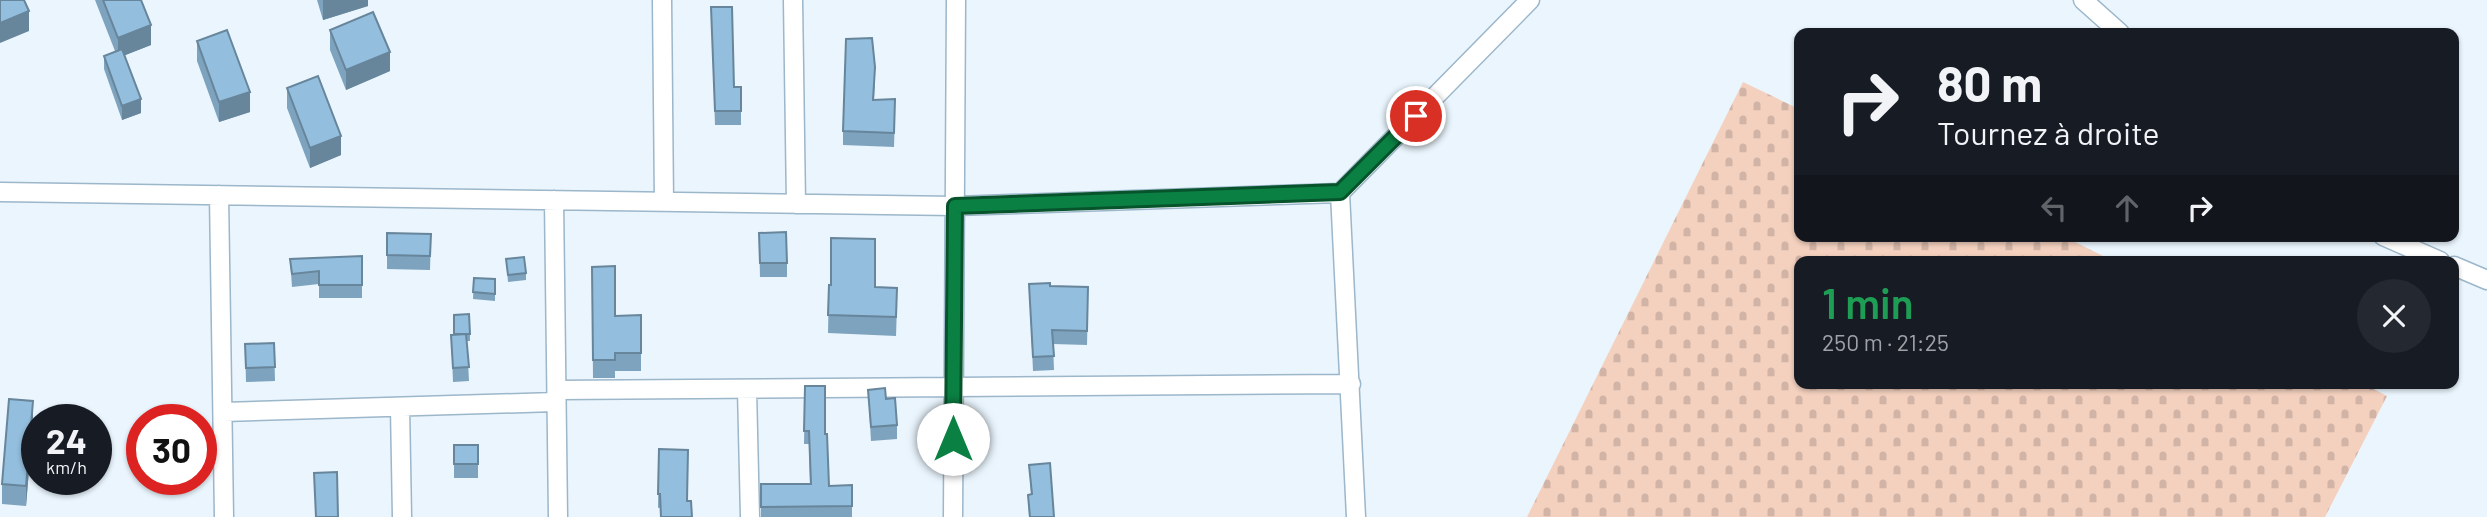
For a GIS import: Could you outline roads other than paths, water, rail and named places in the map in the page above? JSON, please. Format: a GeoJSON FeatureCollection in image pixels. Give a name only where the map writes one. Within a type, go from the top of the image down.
{"type":"FeatureCollection","features":[{"type":"Feature","properties":{"kind":"street"},"geometry":{"type":"LineString","coordinates":[[662,0],[664,202]]}},
{"type":"Feature","properties":{"kind":"street"},"geometry":{"type":"LineString","coordinates":[[793,0],[796,204]]}},
{"type":"Feature","properties":{"kind":"street"},"geometry":{"type":"LineString","coordinates":[[953,517],[956,0]]}},
{"type":"Feature","properties":{"kind":"street"},"geometry":{"type":"LineString","coordinates":[[0,192],[955,206],[1340,192],[1530,0]]}},
{"type":"Feature","properties":{"kind":"street"},"geometry":{"type":"LineString","coordinates":[[2083,0],[2114,28]]}},
{"type":"Feature","properties":{"kind":"street"},"geometry":{"type":"LineString","coordinates":[[1340,192],[1356,517]]}},
{"type":"Feature","properties":{"kind":"street"},"geometry":{"type":"LineString","coordinates":[[219,195],[224,517]]}},
{"type":"Feature","properties":{"kind":"street"},"geometry":{"type":"LineString","coordinates":[[554,200],[558,517]]}},
{"type":"Feature","properties":{"kind":"street"},"geometry":{"type":"LineString","coordinates":[[2397,242],[2429,256]]}},
{"type":"Feature","properties":{"kind":"street"},"geometry":{"type":"LineString","coordinates":[[2459,268],[2487,280]]}},
{"type":"Feature","properties":{"kind":"street"},"geometry":{"type":"LineString","coordinates":[[224,412],[400,407],[556,396],[747,389],[1351,384]]}},
{"type":"Feature","properties":{"kind":"street"},"geometry":{"type":"LineString","coordinates":[[747,389],[750,517]]}},
{"type":"Feature","properties":{"kind":"street"},"geometry":{"type":"LineString","coordinates":[[400,407],[402,517]]}}]}
